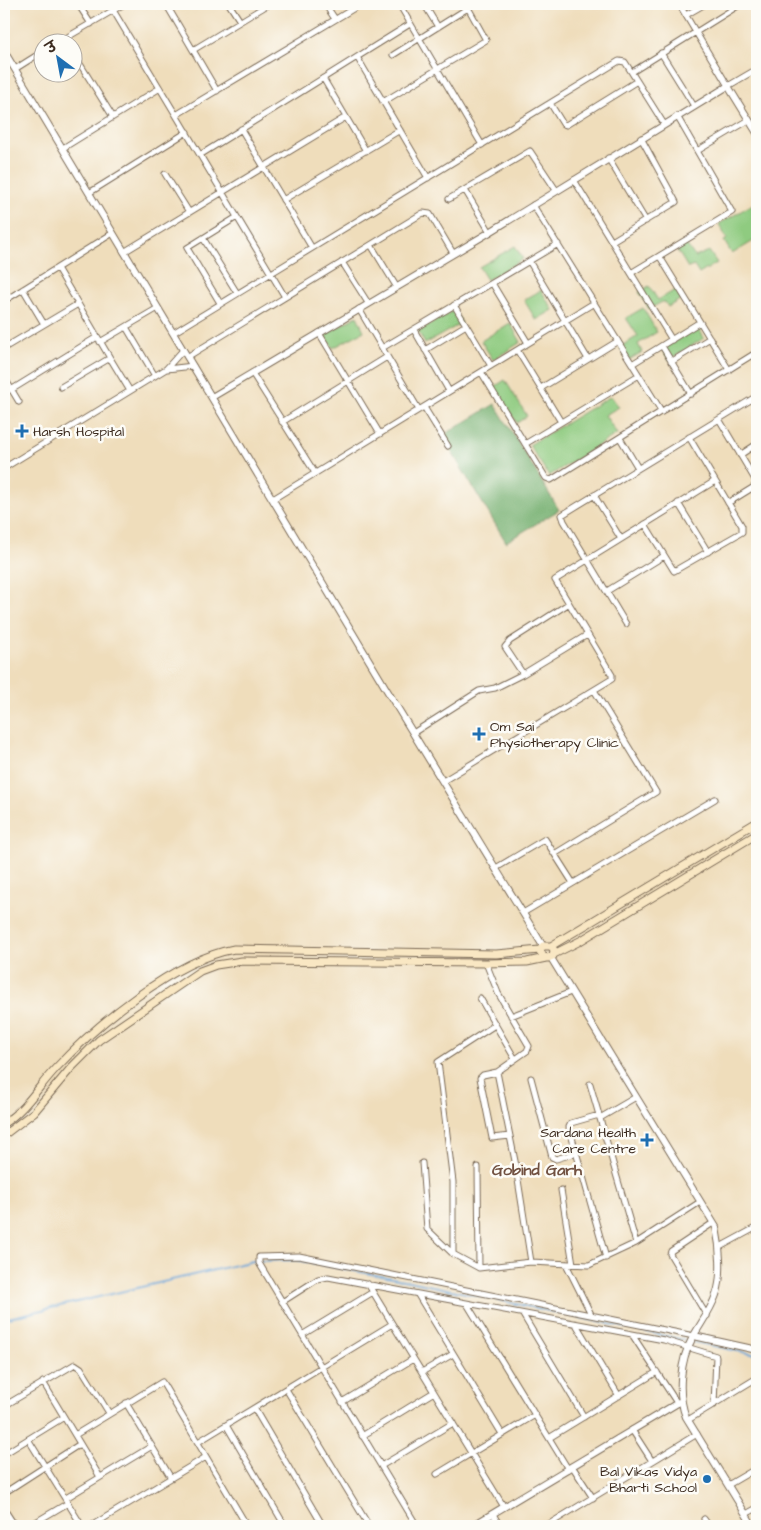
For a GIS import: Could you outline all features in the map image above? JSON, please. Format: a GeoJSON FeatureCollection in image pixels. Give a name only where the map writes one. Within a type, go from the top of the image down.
{"type":"FeatureCollection","features":[{"type":"Feature","properties":{"kind":"main road"},"geometry":{"type":"LineString","coordinates":[[4,1123],[15,1116],[57,1067],[99,1026],[156,984],[217,952],[234,949],[496,954],[545,947],[757,822]]}},
{"type":"Feature","properties":{"kind":"main road"},"geometry":{"type":"LineString","coordinates":[[4,1135],[34,1112],[71,1068],[99,1040],[182,982],[216,965],[242,960],[486,963],[527,962],[550,957],[580,941],[757,834]]}},
{"type":"Feature","properties":{"kind":"main road"},"geometry":{"type":"LineString","coordinates":[[545,947],[550,957]]}},
{"type":"Feature","properties":{"kind":"main road"},"geometry":{"type":"LineString","coordinates":[[545,947],[541,956],[550,957]]}},
{"type":"Feature","properties":{"kind":"street"},"geometry":{"type":"LineString","coordinates":[[4,7],[9,4]]}},
{"type":"Feature","properties":{"kind":"street"},"geometry":{"type":"LineString","coordinates":[[78,4],[90,24]]}},
{"type":"Feature","properties":{"kind":"street"},"geometry":{"type":"LineString","coordinates":[[79,32],[124,4]]}},
{"type":"Feature","properties":{"kind":"street"},"geometry":{"type":"LineString","coordinates":[[166,4],[217,90]]}},
{"type":"Feature","properties":{"kind":"street"},"geometry":{"type":"LineString","coordinates":[[229,4],[240,21]]}},
{"type":"Feature","properties":{"kind":"street"},"geometry":{"type":"LineString","coordinates":[[193,50],[269,4]]}},
{"type":"Feature","properties":{"kind":"street"},"geometry":{"type":"LineString","coordinates":[[325,4],[335,19]]}},
{"type":"Feature","properties":{"kind":"street"},"geometry":{"type":"LineString","coordinates":[[176,115],[361,4]]}},
{"type":"Feature","properties":{"kind":"street"},"geometry":{"type":"LineString","coordinates":[[398,4],[482,145]]}},
{"type":"Feature","properties":{"kind":"street"},"geometry":{"type":"LineString","coordinates":[[424,4],[438,27]]}},
{"type":"Feature","properties":{"kind":"street"},"geometry":{"type":"LineString","coordinates":[[679,4],[757,133]]}},
{"type":"Feature","properties":{"kind":"street"},"geometry":{"type":"LineString","coordinates":[[686,15],[705,4]]}},
{"type":"Feature","properties":{"kind":"street"},"geometry":{"type":"LineString","coordinates":[[632,72],[741,4]]}},
{"type":"Feature","properties":{"kind":"street"},"geometry":{"type":"LineString","coordinates":[[383,102],[486,40],[467,6],[420,39],[393,55]]}},
{"type":"Feature","properties":{"kind":"street"},"geometry":{"type":"LineString","coordinates":[[113,10],[285,297]]}},
{"type":"Feature","properties":{"kind":"street"},"geometry":{"type":"LineString","coordinates":[[200,155],[410,24]]}},
{"type":"Feature","properties":{"kind":"street"},"geometry":{"type":"LineString","coordinates":[[4,50],[413,733],[545,947]]}},
{"type":"Feature","properties":{"kind":"street"},"geometry":{"type":"LineString","coordinates":[[661,53],[694,106]]}},
{"type":"Feature","properties":{"kind":"street"},"geometry":{"type":"LineString","coordinates":[[357,57],[428,178]]}},
{"type":"Feature","properties":{"kind":"street"},"geometry":{"type":"LineString","coordinates":[[15,69],[32,58]]}},
{"type":"Feature","properties":{"kind":"street"},"geometry":{"type":"LineString","coordinates":[[173,332],[619,61],[625,62],[664,124]]}},
{"type":"Feature","properties":{"kind":"street"},"geometry":{"type":"LineString","coordinates":[[82,67],[113,117]]}},
{"type":"Feature","properties":{"kind":"street"},"geometry":{"type":"LineString","coordinates":[[212,397],[396,286],[490,232],[608,158],[757,69]]}},
{"type":"Feature","properties":{"kind":"street"},"geometry":{"type":"LineString","coordinates":[[323,78],[366,151]]}},
{"type":"Feature","properties":{"kind":"street"},"geometry":{"type":"LineString","coordinates":[[550,103],[562,124],[566,125],[637,81]]}},
{"type":"Feature","properties":{"kind":"street"},"geometry":{"type":"LineString","coordinates":[[62,148],[160,88]]}},
{"type":"Feature","properties":{"kind":"street"},"geometry":{"type":"LineString","coordinates":[[631,274],[732,212],[677,116]]}},
{"type":"Feature","properties":{"kind":"street"},"geometry":{"type":"LineString","coordinates":[[124,252],[346,117]]}},
{"type":"Feature","properties":{"kind":"street"},"geometry":{"type":"LineString","coordinates":[[698,151],[749,120]]}},
{"type":"Feature","properties":{"kind":"street"},"geometry":{"type":"LineString","coordinates":[[241,130],[312,248]]}},
{"type":"Feature","properties":{"kind":"street"},"geometry":{"type":"LineString","coordinates":[[283,200],[400,130]]}},
{"type":"Feature","properties":{"kind":"street"},"geometry":{"type":"LineString","coordinates":[[89,193],[187,132]]}},
{"type":"Feature","properties":{"kind":"street"},"geometry":{"type":"LineString","coordinates":[[612,242],[676,202],[641,138]]}},
{"type":"Feature","properties":{"kind":"street"},"geometry":{"type":"LineString","coordinates":[[449,199],[530,150],[556,190]]}},
{"type":"Feature","properties":{"kind":"street"},"geometry":{"type":"LineString","coordinates":[[608,158],[646,221]]}},
{"type":"Feature","properties":{"kind":"street"},"geometry":{"type":"LineString","coordinates":[[165,174],[189,212]]}},
{"type":"Feature","properties":{"kind":"street"},"geometry":{"type":"LineString","coordinates":[[574,180],[672,340]]}},
{"type":"Feature","properties":{"kind":"street"},"geometry":{"type":"LineString","coordinates":[[465,190],[490,232]]}},
{"type":"Feature","properties":{"kind":"street"},"geometry":{"type":"LineString","coordinates":[[533,205],[662,412]]}},
{"type":"Feature","properties":{"kind":"street"},"geometry":{"type":"LineString","coordinates":[[187,357],[427,212],[453,253]]}},
{"type":"Feature","properties":{"kind":"street"},"geometry":{"type":"LineString","coordinates":[[220,303],[186,248],[237,217]]}},
{"type":"Feature","properties":{"kind":"street"},"geometry":{"type":"LineString","coordinates":[[4,301],[113,233]]}},
{"type":"Feature","properties":{"kind":"street"},"geometry":{"type":"LineString","coordinates":[[203,238],[237,293]]}},
{"type":"Feature","properties":{"kind":"street"},"geometry":{"type":"LineString","coordinates":[[382,348],[558,244]]}},
{"type":"Feature","properties":{"kind":"street"},"geometry":{"type":"LineString","coordinates":[[371,245],[396,286]]}},
{"type":"Feature","properties":{"kind":"street"},"geometry":{"type":"LineString","coordinates":[[660,257],[730,370]]}},
{"type":"Feature","properties":{"kind":"street"},"geometry":{"type":"LineString","coordinates":[[529,261],[588,359]]}},
{"type":"Feature","properties":{"kind":"street"},"geometry":{"type":"LineString","coordinates":[[342,262],[368,303]]}},
{"type":"Feature","properties":{"kind":"street"},"geometry":{"type":"LineString","coordinates":[[56,268],[130,391]]}},
{"type":"Feature","properties":{"kind":"street"},"geometry":{"type":"LineString","coordinates":[[492,283],[528,343]]}},
{"type":"Feature","properties":{"kind":"street"},"geometry":{"type":"LineString","coordinates":[[23,289],[44,324]]}},
{"type":"Feature","properties":{"kind":"street"},"geometry":{"type":"LineString","coordinates":[[273,499],[594,303]]}},
{"type":"Feature","properties":{"kind":"street"},"geometry":{"type":"LineString","coordinates":[[4,348],[78,304]]}},
{"type":"Feature","properties":{"kind":"street"},"geometry":{"type":"LineString","coordinates":[[454,305],[491,366]]}},
{"type":"Feature","properties":{"kind":"street"},"geometry":{"type":"LineString","coordinates":[[11,390],[99,339],[126,327],[158,308]]}},
{"type":"Feature","properties":{"kind":"street"},"geometry":{"type":"LineString","coordinates":[[359,309],[387,357],[448,446]]}},
{"type":"Feature","properties":{"kind":"street"},"geometry":{"type":"LineString","coordinates":[[632,364],[700,322]]}},
{"type":"Feature","properties":{"kind":"street"},"geometry":{"type":"LineString","coordinates":[[425,350],[466,325]]}},
{"type":"Feature","properties":{"kind":"street"},"geometry":{"type":"LineString","coordinates":[[126,327],[155,376]]}},
{"type":"Feature","properties":{"kind":"street"},"geometry":{"type":"LineString","coordinates":[[414,330],[449,391]]}},
{"type":"Feature","properties":{"kind":"street"},"geometry":{"type":"LineString","coordinates":[[319,333],[380,434]]}},
{"type":"Feature","properties":{"kind":"street"},"geometry":{"type":"LineString","coordinates":[[671,362],[710,338]]}},
{"type":"Feature","properties":{"kind":"street"},"geometry":{"type":"LineString","coordinates":[[540,388],[618,341]]}},
{"type":"Feature","properties":{"kind":"street"},"geometry":{"type":"LineString","coordinates":[[662,346],[691,394]]}},
{"type":"Feature","properties":{"kind":"street"},"geometry":{"type":"LineString","coordinates":[[4,468],[166,369],[183,350]]}},
{"type":"Feature","properties":{"kind":"street"},"geometry":{"type":"LineString","coordinates":[[517,350],[561,422]]}},
{"type":"Feature","properties":{"kind":"street"},"geometry":{"type":"LineString","coordinates":[[481,372],[546,478],[551,480],[757,353]]}},
{"type":"Feature","properties":{"kind":"street"},"geometry":{"type":"LineString","coordinates":[[282,422],[387,357]]}},
{"type":"Feature","properties":{"kind":"street"},"geometry":{"type":"LineString","coordinates":[[61,387],[110,358]]}},
{"type":"Feature","properties":{"kind":"street"},"geometry":{"type":"LineString","coordinates":[[166,369],[193,366]]}},
{"type":"Feature","properties":{"kind":"street"},"geometry":{"type":"LineString","coordinates":[[252,373],[315,473]]}},
{"type":"Feature","properties":{"kind":"street"},"geometry":{"type":"LineString","coordinates":[[525,444],[639,375]]}},
{"type":"Feature","properties":{"kind":"street"},"geometry":{"type":"LineString","coordinates":[[4,377],[19,402]]}},
{"type":"Feature","properties":{"kind":"street"},"geometry":{"type":"LineString","coordinates":[[626,624],[562,515],[757,396]]}},
{"type":"Feature","properties":{"kind":"street"},"geometry":{"type":"LineString","coordinates":[[719,419],[757,484],[728,503]]}},
{"type":"Feature","properties":{"kind":"street"},"geometry":{"type":"LineString","coordinates":[[645,524],[674,571],[742,532],[742,526],[689,437]]}},
{"type":"Feature","properties":{"kind":"street"},"geometry":{"type":"LineString","coordinates":[[620,438],[638,468]]}},
{"type":"Feature","properties":{"kind":"street"},"geometry":{"type":"LineString","coordinates":[[740,454],[757,444]]}},
{"type":"Feature","properties":{"kind":"street"},"geometry":{"type":"LineString","coordinates":[[443,781],[612,679],[612,675],[555,580],[715,481]]}},
{"type":"Feature","properties":{"kind":"street"},"geometry":{"type":"LineString","coordinates":[[594,495],[621,539]]}},
{"type":"Feature","properties":{"kind":"street"},"geometry":{"type":"LineString","coordinates":[[678,504],[708,552]]}},
{"type":"Feature","properties":{"kind":"street"},"geometry":{"type":"LineString","coordinates":[[607,591],[664,556]]}},
{"type":"Feature","properties":{"kind":"street"},"geometry":{"type":"LineString","coordinates":[[523,674],[505,647],[506,644],[568,604]]}},
{"type":"Feature","properties":{"kind":"street"},"geometry":{"type":"LineString","coordinates":[[413,733],[479,691],[495,688],[523,674],[587,635]]}},
{"type":"Feature","properties":{"kind":"street"},"geometry":{"type":"LineString","coordinates":[[556,853],[656,792],[594,690]]}},
{"type":"Feature","properties":{"kind":"street"},"geometry":{"type":"LineString","coordinates":[[523,913],[715,799]]}},
{"type":"Feature","properties":{"kind":"street"},"geometry":{"type":"LineString","coordinates":[[496,868],[545,839],[556,853],[573,883]]}},
{"type":"Feature","properties":{"kind":"street"},"geometry":{"type":"LineString","coordinates":[[550,957],[713,1223],[720,1247],[717,1293],[707,1316],[691,1341],[681,1380],[679,1402]]}},
{"type":"Feature","properties":{"kind":"street"},"geometry":{"type":"LineString","coordinates":[[486,963],[511,1016],[529,1046],[527,1051],[497,1072],[483,1075],[480,1078],[491,1136],[494,1138],[510,1136]]}},
{"type":"Feature","properties":{"kind":"street"},"geometry":{"type":"LineString","coordinates":[[511,1016],[571,992]]}},
{"type":"Feature","properties":{"kind":"street"},"geometry":{"type":"LineString","coordinates":[[480,998],[515,1059]]}},
{"type":"Feature","properties":{"kind":"street"},"geometry":{"type":"LineString","coordinates":[[453,1254],[453,1182],[438,1062],[495,1024]]}},
{"type":"Feature","properties":{"kind":"street"},"geometry":{"type":"LineString","coordinates":[[497,1072],[510,1136],[531,1262]]}},
{"type":"Feature","properties":{"kind":"street"},"geometry":{"type":"LineString","coordinates":[[531,1078],[552,1157],[556,1159],[576,1153]]}},
{"type":"Feature","properties":{"kind":"street"},"geometry":{"type":"LineString","coordinates":[[590,1084],[636,1243]]}},
{"type":"Feature","properties":{"kind":"street"},"geometry":{"type":"LineString","coordinates":[[606,1258],[569,1125],[599,1117],[636,1098]]}},
{"type":"Feature","properties":{"kind":"street"},"geometry":{"type":"LineString","coordinates":[[422,1163],[427,1229],[453,1254],[478,1268],[531,1262],[589,1265],[636,1243],[700,1202]]}},
{"type":"Feature","properties":{"kind":"street"},"geometry":{"type":"LineString","coordinates":[[478,1167],[478,1268]]}},
{"type":"Feature","properties":{"kind":"street"},"geometry":{"type":"LineString","coordinates":[[561,1190],[573,1264]]}},
{"type":"Feature","properties":{"kind":"street"},"geometry":{"type":"LineString","coordinates":[[707,1316],[670,1254],[671,1251],[713,1223]]}},
{"type":"Feature","properties":{"kind":"street"},"geometry":{"type":"LineString","coordinates":[[720,1247],[757,1226]]}},
{"type":"Feature","properties":{"kind":"street"},"geometry":{"type":"LineString","coordinates":[[417,1526],[282,1302],[259,1261],[262,1257],[299,1256],[591,1314],[691,1341],[716,1356],[714,1405]]}},
{"type":"Feature","properties":{"kind":"street"},"geometry":{"type":"LineString","coordinates":[[566,1264],[591,1314]]}},
{"type":"Feature","properties":{"kind":"street"},"geometry":{"type":"LineString","coordinates":[[282,1302],[323,1278],[368,1284],[633,1336],[691,1341],[757,1350]]}},
{"type":"Feature","properties":{"kind":"street"},"geometry":{"type":"LineString","coordinates":[[368,1284],[504,1507]]}},
{"type":"Feature","properties":{"kind":"street"},"geometry":{"type":"LineString","coordinates":[[302,1335],[372,1292]]}},
{"type":"Feature","properties":{"kind":"street"},"geometry":{"type":"LineString","coordinates":[[418,1295],[502,1434]]}},
{"type":"Feature","properties":{"kind":"street"},"geometry":{"type":"LineString","coordinates":[[467,1304],[549,1438],[593,1498]]}},
{"type":"Feature","properties":{"kind":"street"},"geometry":{"type":"LineString","coordinates":[[523,1315],[584,1416]]}},
{"type":"Feature","properties":{"kind":"street"},"geometry":{"type":"LineString","coordinates":[[198,1442],[392,1324]]}},
{"type":"Feature","properties":{"kind":"street"},"geometry":{"type":"LineString","coordinates":[[576,1325],[619,1396]]}},
{"type":"Feature","properties":{"kind":"street"},"geometry":{"type":"LineString","coordinates":[[633,1336],[679,1402],[753,1526]]}},
{"type":"Feature","properties":{"kind":"street"},"geometry":{"type":"LineString","coordinates":[[422,1372],[453,1354]]}},
{"type":"Feature","properties":{"kind":"street"},"geometry":{"type":"LineString","coordinates":[[342,1402],[413,1358]]}},
{"type":"Feature","properties":{"kind":"street"},"geometry":{"type":"LineString","coordinates":[[4,1406],[71,1365],[79,1365],[109,1413]]}},
{"type":"Feature","properties":{"kind":"street"},"geometry":{"type":"LineString","coordinates":[[549,1438],[657,1372]]}},
{"type":"Feature","properties":{"kind":"street"},"geometry":{"type":"LineString","coordinates":[[688,1420],[757,1378]]}},
{"type":"Feature","properties":{"kind":"street"},"geometry":{"type":"LineString","coordinates":[[43,1382],[100,1477]]}},
{"type":"Feature","properties":{"kind":"street"},"geometry":{"type":"LineString","coordinates":[[75,1435],[162,1382],[247,1526]]}},
{"type":"Feature","properties":{"kind":"street"},"geometry":{"type":"LineString","coordinates":[[286,1389],[369,1526]]}},
{"type":"Feature","properties":{"kind":"street"},"geometry":{"type":"LineString","coordinates":[[362,1436],[434,1392]]}},
{"type":"Feature","properties":{"kind":"street"},"geometry":{"type":"LineString","coordinates":[[472,1526],[679,1402]]}},
{"type":"Feature","properties":{"kind":"street"},"geometry":{"type":"LineString","coordinates":[[126,1403],[171,1478]]}},
{"type":"Feature","properties":{"kind":"street"},"geometry":{"type":"LineString","coordinates":[[254,1408],[323,1526]]}},
{"type":"Feature","properties":{"kind":"street"},"geometry":{"type":"LineString","coordinates":[[437,1474],[535,1414]]}},
{"type":"Feature","properties":{"kind":"street"},"geometry":{"type":"LineString","coordinates":[[4,1454],[64,1417]]}},
{"type":"Feature","properties":{"kind":"street"},"geometry":{"type":"LineString","coordinates":[[381,1466],[453,1423]]}},
{"type":"Feature","properties":{"kind":"street"},"geometry":{"type":"LineString","coordinates":[[226,1425],[286,1526]]}},
{"type":"Feature","properties":{"kind":"street"},"geometry":{"type":"LineString","coordinates":[[632,1430],[652,1462]]}},
{"type":"Feature","properties":{"kind":"street"},"geometry":{"type":"LineString","coordinates":[[546,1526],[697,1434]]}},
{"type":"Feature","properties":{"kind":"street"},"geometry":{"type":"LineString","coordinates":[[28,1439],[82,1526]]}},
{"type":"Feature","properties":{"kind":"street"},"geometry":{"type":"LineString","coordinates":[[4,1493],[80,1444]]}},
{"type":"Feature","properties":{"kind":"street"},"geometry":{"type":"LineString","coordinates":[[30,1526],[100,1477],[152,1446]]}},
{"type":"Feature","properties":{"kind":"street"},"geometry":{"type":"LineString","coordinates":[[91,1526],[206,1457]]}},
{"type":"Feature","properties":{"kind":"street"},"geometry":{"type":"LineString","coordinates":[[728,1485],[757,1468]]}},
{"type":"Feature","properties":{"kind":"street"},"geometry":{"type":"LineString","coordinates":[[746,1514],[757,1508]]}},
{"type":"Feature","properties":{"kind":"street"},"geometry":{"type":"LineString","coordinates":[[4,1509],[15,1526]]}},
{"type":"Feature","properties":{"kind":"street"},"geometry":{"type":"LineString","coordinates":[[493,1514],[500,1526]]}},
{"type":"Feature","properties":{"kind":"street"},"geometry":{"type":"LineString","coordinates":[[704,1519],[709,1526]]}},
{"type":"Feature","properties":{"kind":"green space"},"geometry":{"type":"Polygon","coordinates":[[[753,204],[757,211],[757,239],[732,254],[724,241],[727,239],[719,224],[753,204]]]}},
{"type":"Feature","properties":{"kind":"green space"},"geometry":{"type":"Polygon","coordinates":[[[686,244],[695,257],[709,251],[717,263],[699,274],[694,266],[688,268],[677,250],[686,244]]]}},
{"type":"Feature","properties":{"kind":"green space"},"geometry":{"type":"Polygon","coordinates":[[[515,246],[523,259],[487,280],[479,267],[515,246]]]}},
{"type":"Feature","properties":{"kind":"green space"},"geometry":{"type":"Polygon","coordinates":[[[649,286],[658,300],[677,289],[683,298],[668,307],[665,302],[662,302],[649,309],[639,292],[649,286]]]}},
{"type":"Feature","properties":{"kind":"green space"},"geometry":{"type":"Polygon","coordinates":[[[541,290],[553,310],[536,320],[524,300],[541,290]]]}},
{"type":"Feature","properties":{"kind":"green space"},"geometry":{"type":"Polygon","coordinates":[[[643,308],[657,332],[638,344],[642,352],[629,360],[620,347],[638,336],[626,318],[643,308]]]}},
{"type":"Feature","properties":{"kind":"green space"},"geometry":{"type":"Polygon","coordinates":[[[454,310],[462,323],[425,344],[418,331],[454,310]]]}},
{"type":"Feature","properties":{"kind":"green space"},"geometry":{"type":"Polygon","coordinates":[[[357,316],[364,331],[333,348],[325,335],[357,316]]]}},
{"type":"Feature","properties":{"kind":"green space"},"geometry":{"type":"Polygon","coordinates":[[[510,323],[521,342],[493,360],[481,341],[510,323]]]}},
{"type":"Feature","properties":{"kind":"green space"},"geometry":{"type":"Polygon","coordinates":[[[698,327],[704,338],[669,360],[662,349],[698,327]]]}},
{"type":"Feature","properties":{"kind":"green space"},"geometry":{"type":"Polygon","coordinates":[[[505,380],[527,416],[517,423],[494,387],[505,380]]]}},
{"type":"Feature","properties":{"kind":"green space"},"geometry":{"type":"Polygon","coordinates":[[[611,396],[619,407],[605,415],[617,434],[549,476],[529,445],[611,396]]]}},
{"type":"Feature","properties":{"kind":"green space"},"geometry":{"type":"Polygon","coordinates":[[[495,404],[559,510],[506,542],[442,436],[495,404]]]}},
{"type":"Feature","properties":{"kind":"waterway"},"geometry":{"type":"LineString","coordinates":[[4,1319],[253,1261],[296,1260],[414,1282],[689,1341]]}},
{"type":"Feature","properties":{"kind":"waterway"},"geometry":{"type":"LineString","coordinates":[[694,1342],[757,1355]]}},
{"type":"Feature","properties":{"kind":"place","name":"Harsh Hospital"},"geometry":{"type":"Point","coordinates":[22,431]}},
{"type":"Feature","properties":{"kind":"place","name":"Om Sai Physiotherapy Clinic"},"geometry":{"type":"Point","coordinates":[479,734]}},
{"type":"Feature","properties":{"kind":"place","name":"Sardana Health Care Centre"},"geometry":{"type":"Point","coordinates":[647,1140]}},
{"type":"Feature","properties":{"kind":"place","name":"Bal Vikas Vidya Bharti School"},"geometry":{"type":"Point","coordinates":[707,1479]}},
{"type":"Feature","properties":{"kind":"district","name":"Gobind Garh"},"geometry":{"type":"Point","coordinates":[537,1169]}}]}
